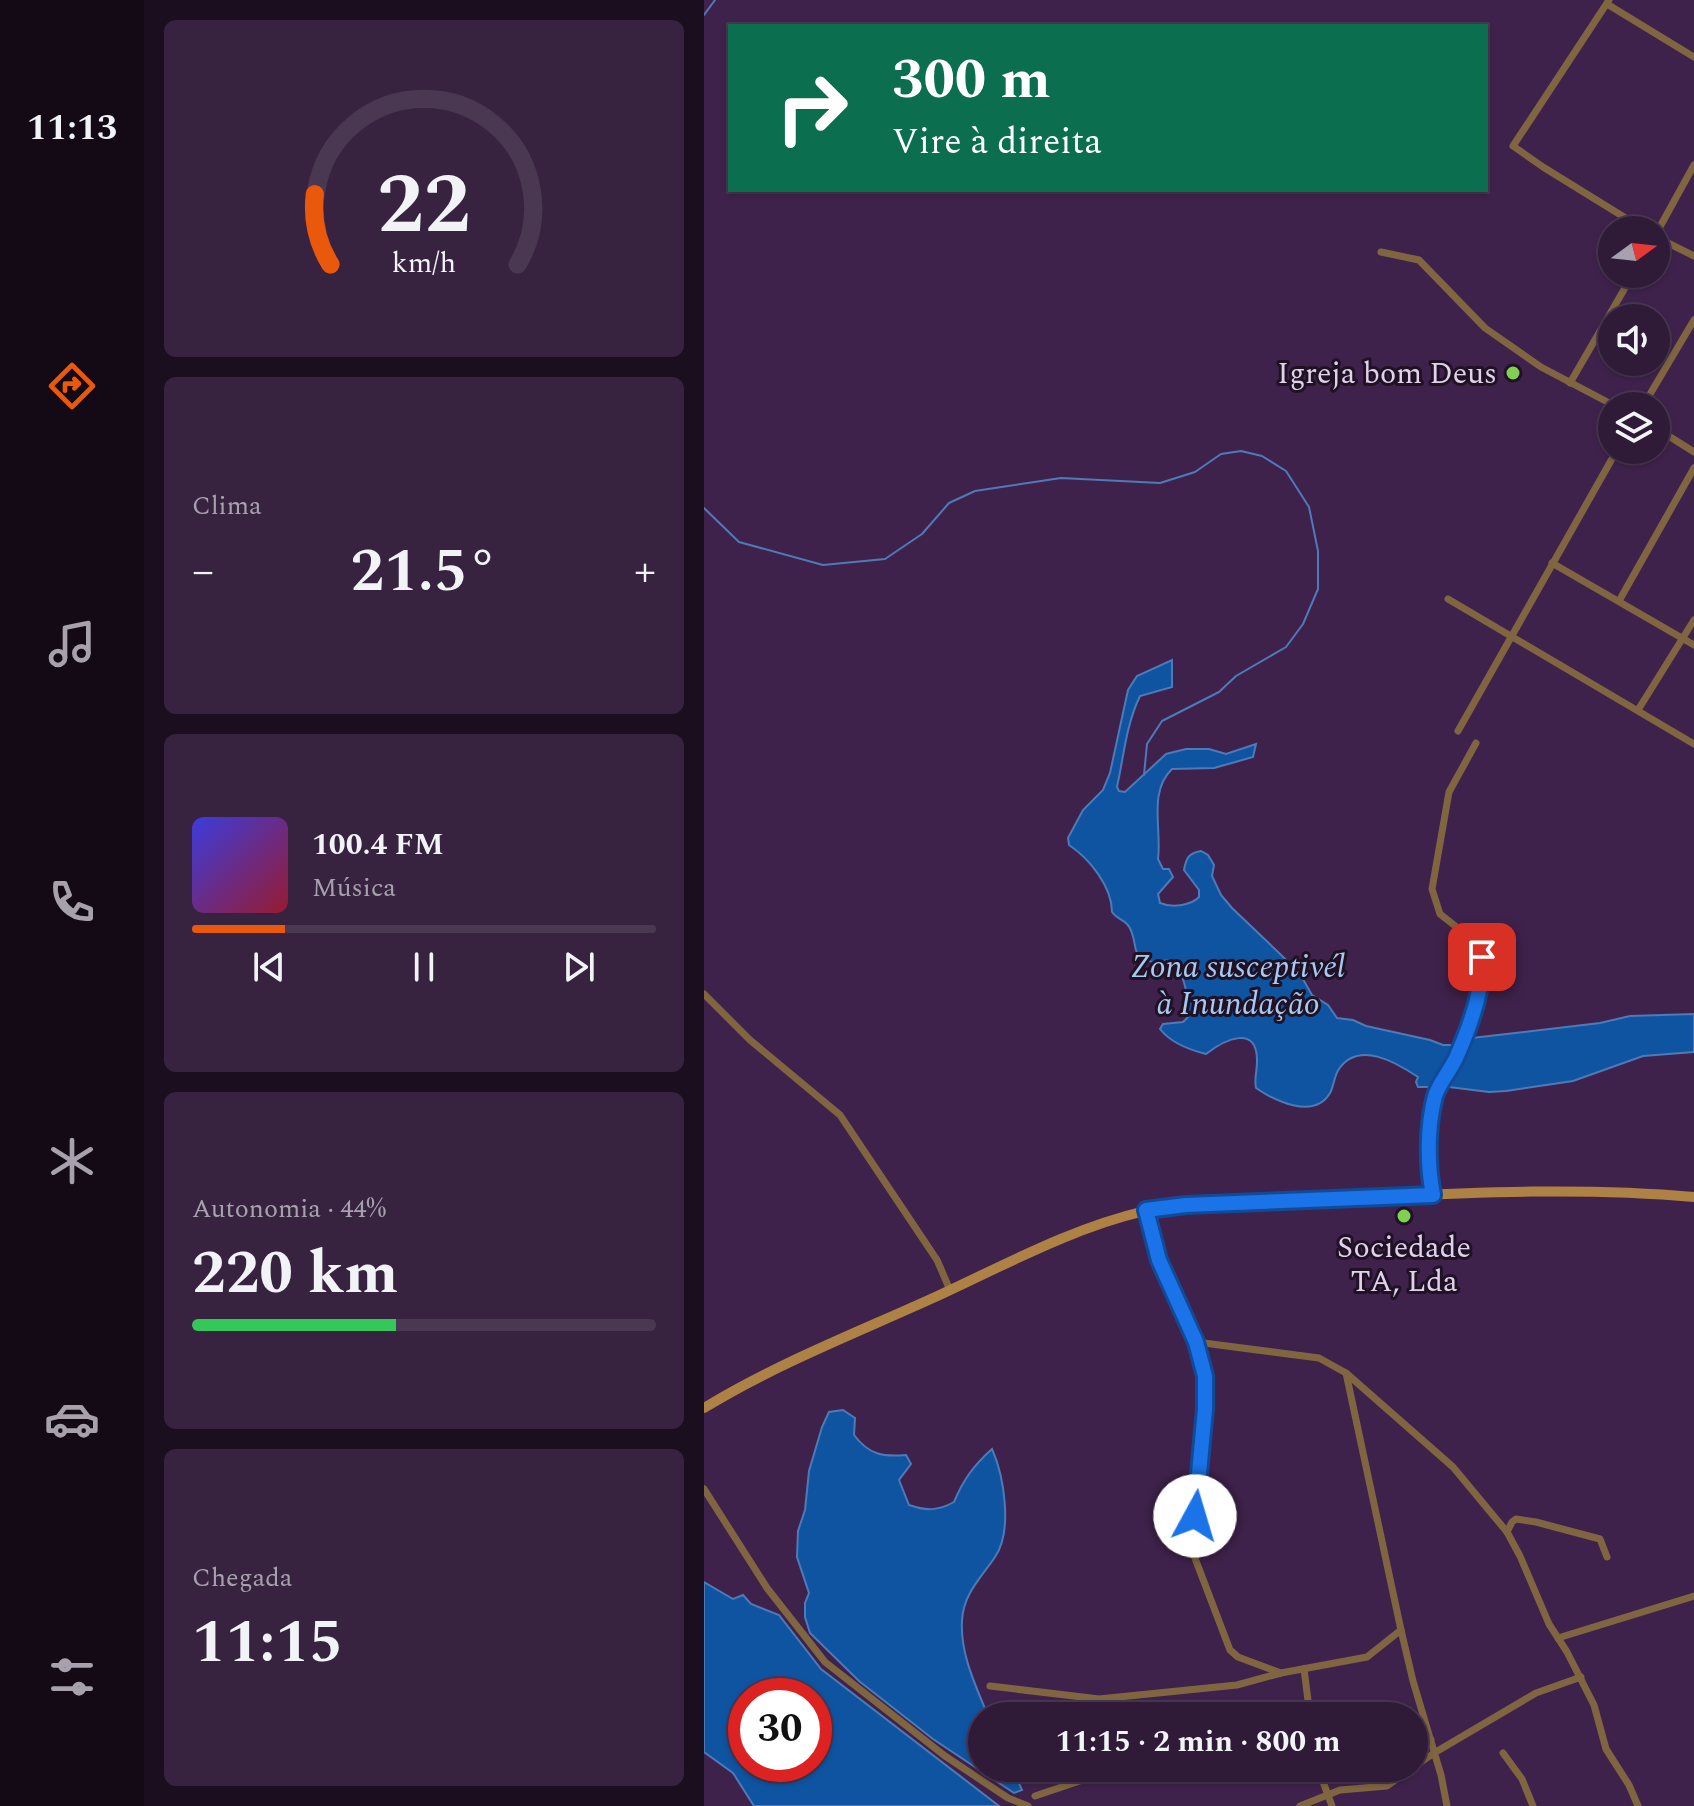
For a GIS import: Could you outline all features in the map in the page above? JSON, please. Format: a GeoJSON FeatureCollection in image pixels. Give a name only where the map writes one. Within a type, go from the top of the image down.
{"type":"FeatureCollection","features":[{"type":"Feature","properties":{"kind":"main road"},"geometry":{"type":"LineString","coordinates":[[704,1408],[798,1358],[1076,1234],[1146,1210],[1186,1205],[1433,1195],[1623,1191],[1694,1197]]}},
{"type":"Feature","properties":{"kind":"street"},"geometry":{"type":"LineString","coordinates":[[1622,216],[1513,146],[1608,2],[1694,57]]}},
{"type":"Feature","properties":{"kind":"street"},"geometry":{"type":"LineString","coordinates":[[1667,216],[1694,165]]}},
{"type":"Feature","properties":{"kind":"street"},"geometry":{"type":"LineString","coordinates":[[1670,243],[1694,256]]}},
{"type":"Feature","properties":{"kind":"street"},"geometry":{"type":"LineString","coordinates":[[1381,252],[1419,260],[1485,328],[1541,367],[1598,397]]}},
{"type":"Feature","properties":{"kind":"street"},"geometry":{"type":"LineString","coordinates":[[1570,383],[1625,288]]}},
{"type":"Feature","properties":{"kind":"street"},"geometry":{"type":"LineString","coordinates":[[1651,392],[1694,320]]}},
{"type":"Feature","properties":{"kind":"street"},"geometry":{"type":"LineString","coordinates":[[1670,437],[1694,452]]}},
{"type":"Feature","properties":{"kind":"street"},"geometry":{"type":"LineString","coordinates":[[1458,731],[1609,464]]}},
{"type":"Feature","properties":{"kind":"street"},"geometry":{"type":"LineString","coordinates":[[1619,601],[1694,468]]}},
{"type":"Feature","properties":{"kind":"street"},"geometry":{"type":"LineString","coordinates":[[1552,563],[1694,645]]}},
{"type":"Feature","properties":{"kind":"street"},"geometry":{"type":"LineString","coordinates":[[1448,599],[1694,744]]}},
{"type":"Feature","properties":{"kind":"street"},"geometry":{"type":"LineString","coordinates":[[1638,710],[1694,620]]}},
{"type":"Feature","properties":{"kind":"street"},"geometry":{"type":"LineString","coordinates":[[1433,1195],[1429,1154],[1435,1096],[1456,1058],[1483,971],[1478,944],[1440,914],[1432,889],[1449,792],[1476,743]]}},
{"type":"Feature","properties":{"kind":"street"},"geometry":{"type":"LineString","coordinates":[[704,994],[750,1040],[840,1115],[937,1260],[950,1290]]}},
{"type":"Feature","properties":{"kind":"street"},"geometry":{"type":"LineString","coordinates":[[1146,1210],[1159,1260],[1196,1342],[1205,1376],[1193,1553],[1230,1650],[1238,1657],[1281,1673]]}},
{"type":"Feature","properties":{"kind":"street"},"geometry":{"type":"LineString","coordinates":[[1196,1342],[1319,1358],[1346,1373],[1453,1467],[1507,1532],[1549,1624],[1594,1705],[1606,1749],[1629,1785],[1638,1806]]}},
{"type":"Feature","properties":{"kind":"street"},"geometry":{"type":"LineString","coordinates":[[1346,1373],[1401,1630],[1447,1806]]}},
{"type":"Feature","properties":{"kind":"street"},"geometry":{"type":"LineString","coordinates":[[704,1489],[767,1588],[825,1662],[945,1756],[1008,1798],[1028,1806]]}},
{"type":"Feature","properties":{"kind":"street"},"geometry":{"type":"LineString","coordinates":[[1507,1532],[1516,1519],[1536,1522],[1600,1539],[1607,1557]]}},
{"type":"Feature","properties":{"kind":"street"},"geometry":{"type":"LineString","coordinates":[[1558,1638],[1694,1596]]}},
{"type":"Feature","properties":{"kind":"street"},"geometry":{"type":"LineString","coordinates":[[990,1686],[1113,1698],[1237,1685],[1281,1673],[1367,1657],[1401,1630]]}},
{"type":"Feature","properties":{"kind":"street"},"geometry":{"type":"LineString","coordinates":[[1304,1669],[1308,1702]]}},
{"type":"Feature","properties":{"kind":"street"},"geometry":{"type":"LineString","coordinates":[[1300,1806],[1326,1794],[1387,1786],[1434,1753],[1536,1693],[1581,1677]]}},
{"type":"Feature","properties":{"kind":"street"},"geometry":{"type":"LineString","coordinates":[[1503,1753],[1522,1779],[1533,1806]]}},
{"type":"Feature","properties":{"kind":"street"},"geometry":{"type":"LineString","coordinates":[[1035,1796],[1076,1782]]}},
{"type":"Feature","properties":{"kind":"street"},"geometry":{"type":"LineString","coordinates":[[1322,1782],[1332,1806]]}},
{"type":"Feature","properties":{"kind":"water","name":"Zona susceptivél à Inundação"},"geometry":{"type":"Polygon","coordinates":[[[1172,660],[1172,687],[1140,696],[1135,707],[1128,729],[1117,787],[1119,791],[1125,792],[1166,754],[1186,749],[1209,749],[1226,754],[1256,744],[1253,757],[1214,768],[1172,769],[1165,778],[1158,800],[1158,859],[1163,869],[1169,869],[1173,877],[1158,894],[1160,903],[1181,905],[1199,897],[1199,890],[1184,870],[1194,853],[1201,851],[1208,855],[1214,865],[1212,876],[1221,895],[1299,972],[1312,995],[1328,1005],[1337,1018],[1443,1045],[1461,1045],[1472,1038],[1600,1023],[1630,1016],[1694,1014],[1694,1052],[1643,1056],[1573,1081],[1489,1092],[1418,1087],[1418,1077],[1400,1066],[1378,1057],[1357,1056],[1347,1060],[1339,1069],[1330,1093],[1323,1101],[1305,1107],[1273,1098],[1256,1088],[1256,1050],[1252,1042],[1239,1038],[1230,1040],[1206,1054],[1169,1038],[1160,1029],[1163,1024],[1183,1022],[1188,1017],[1186,994],[1179,971],[1169,960],[1155,962],[1139,957],[1127,924],[1112,912],[1104,884],[1085,858],[1069,845],[1068,838],[1083,810],[1103,790],[1110,773],[1128,690],[1137,676],[1172,660]]]}},
{"type":"Feature","properties":{"kind":"water"},"geometry":{"type":"Polygon","coordinates":[[[843,1410],[855,1418],[854,1435],[871,1451],[890,1456],[906,1455],[911,1464],[899,1480],[909,1505],[915,1507],[937,1508],[954,1502],[970,1473],[992,1449],[1003,1488],[1004,1533],[1001,1546],[974,1587],[963,1611],[964,1646],[983,1702],[968,1702],[968,1762],[859,1681],[810,1633],[805,1617],[809,1593],[797,1557],[798,1531],[805,1510],[809,1471],[829,1412],[843,1410]]]}},
{"type":"Feature","properties":{"kind":"water"},"geometry":{"type":"Polygon","coordinates":[[[704,1582],[733,1599],[743,1595],[751,1604],[779,1615],[821,1669],[999,1806],[754,1806],[739,1782],[832,1782],[832,1678],[728,1678],[728,1769],[704,1752],[704,1582]]]}},
{"type":"Feature","properties":{"kind":"water"},"geometry":{"type":"Polygon","coordinates":[[[998,1782],[1018,1782],[1022,1790],[1014,1793],[998,1782]]]}},
{"type":"Feature","properties":{"kind":"waterway"},"geometry":{"type":"LineString","coordinates":[[704,15],[715,0]]}},
{"type":"Feature","properties":{"kind":"waterway"},"geometry":{"type":"LineString","coordinates":[[704,508],[739,542],[823,565],[885,559],[922,534],[949,503],[975,491],[1061,478],[1160,483],[1195,472],[1221,454],[1241,451],[1262,456],[1286,471],[1309,507],[1318,551],[1318,589],[1303,624],[1286,647],[1236,676],[1219,692],[1162,721],[1147,744],[1144,775]]}},
{"type":"Feature","properties":{"kind":"place","name":"Igreja bom Deus"},"geometry":{"type":"Point","coordinates":[1513,373]}},
{"type":"Feature","properties":{"kind":"place","name":"Sociedade TA, Lda"},"geometry":{"type":"Point","coordinates":[1404,1216]}},
{"type":"Feature","properties":{"kind":"route"},"geometry":{"type":"LineString","coordinates":[[1195,1516],[1205,1376],[1196,1342],[1159,1260],[1146,1210],[1186,1205],[1433,1195],[1429,1154],[1435,1096],[1456,1058],[1469,1024],[1483,971],[1482,957]]}}]}
